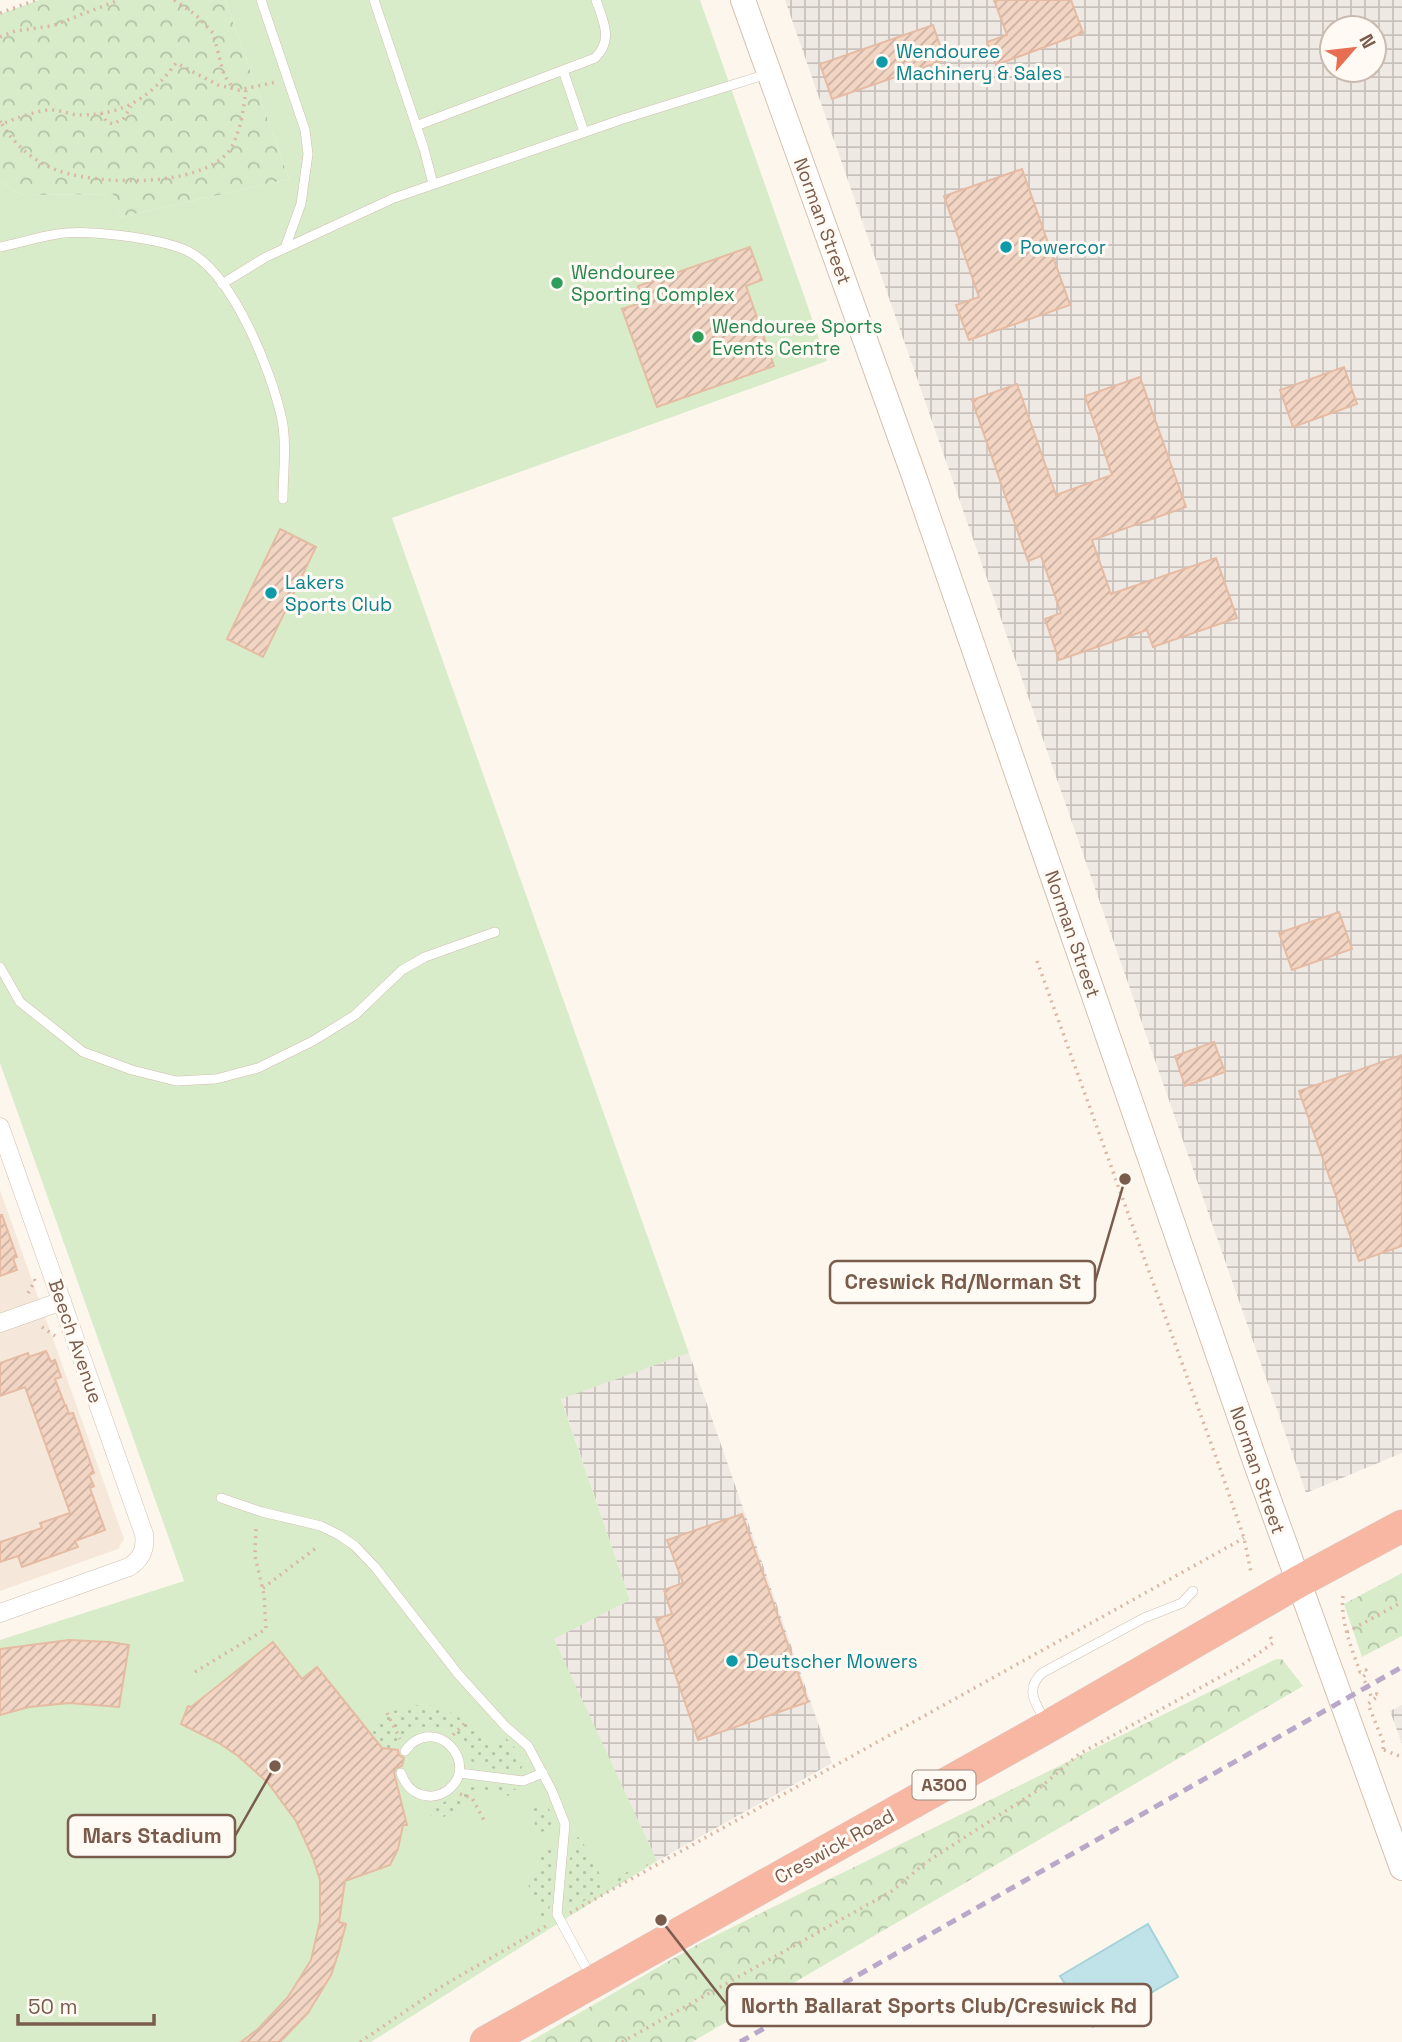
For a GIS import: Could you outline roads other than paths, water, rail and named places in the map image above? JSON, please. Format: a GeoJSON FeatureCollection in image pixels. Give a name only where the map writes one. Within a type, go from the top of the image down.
{"type":"FeatureCollection","features":[{"type":"Feature","properties":{"kind":"highway","name":"Creswick Road"},"geometry":{"type":"LineString","coordinates":[[486,2042],[1298,1583],[1402,1527]]}},
{"type":"Feature","properties":{"kind":"main road","name":"Norman Street"},"geometry":{"type":"LineString","coordinates":[[743,0],[915,476],[1298,1583],[1402,1868]]}},
{"type":"Feature","properties":{"kind":"street","name":"Beech Avenue"},"geometry":{"type":"LineString","coordinates":[[0,1127],[144,1534],[145,1547],[142,1555],[126,1568],[0,1613]]}},
{"type":"Feature","properties":{"kind":"street"},"geometry":{"type":"LineString","coordinates":[[0,1323],[62,1301]]}},
{"type":"Feature","properties":{"kind":"lane"},"geometry":{"type":"LineString","coordinates":[[261,0],[305,130],[308,154],[301,204],[285,248]]}},
{"type":"Feature","properties":{"kind":"lane"},"geometry":{"type":"LineString","coordinates":[[374,0],[433,184]]}},
{"type":"Feature","properties":{"kind":"lane"},"geometry":{"type":"LineString","coordinates":[[416,125],[595,58],[602,51],[607,31],[596,0]]}},
{"type":"Feature","properties":{"kind":"lane"},"geometry":{"type":"LineString","coordinates":[[563,70],[584,132]]}},
{"type":"Feature","properties":{"kind":"lane"},"geometry":{"type":"LineString","coordinates":[[222,284],[265,257],[394,198],[584,132],[770,74]]}},
{"type":"Feature","properties":{"kind":"lane"},"geometry":{"type":"LineString","coordinates":[[0,247],[59,233],[111,234],[148,239],[185,249],[206,263],[252,334],[267,370],[283,422],[283,499]]}},
{"type":"Feature","properties":{"kind":"lane"},"geometry":{"type":"LineString","coordinates":[[0,967],[20,1002],[83,1052],[132,1070],[176,1081],[216,1079],[258,1068],[313,1041],[355,1015],[402,970],[425,957],[495,932]]}},
{"type":"Feature","properties":{"kind":"lane"},"geometry":{"type":"LineString","coordinates":[[221,1498],[321,1526],[355,1546],[367,1557],[458,1674],[506,1727],[528,1746],[559,1806],[565,1824],[556,1905],[559,1919],[593,1981]]}},
{"type":"Feature","properties":{"kind":"lane"},"geometry":{"type":"LineString","coordinates":[[1049,1726],[1032,1693],[1032,1686],[1038,1677],[1144,1618],[1182,1603],[1194,1591]]}},
{"type":"Feature","properties":{"kind":"lane"},"geometry":{"type":"LineString","coordinates":[[401,1773],[408,1786],[419,1794],[433,1796],[448,1790],[459,1773],[456,1752],[441,1739],[421,1738],[405,1751]]}},
{"type":"Feature","properties":{"kind":"lane"},"geometry":{"type":"LineString","coordinates":[[459,1773],[523,1781],[543,1773]]}},
{"type":"Feature","properties":{"kind":"water"},"geometry":{"type":"Polygon","coordinates":[[[1148,1924],[1178,1977],[1093,2027],[1060,1976],[1148,1924]]]}},
{"type":"Feature","properties":{"kind":"railway"},"geometry":{"type":"LineString","coordinates":[[740,2042],[1402,1667]]}},
{"type":"Feature","properties":{"kind":"place","name":"Wendouree Machinery & Sales"},"geometry":{"type":"Point","coordinates":[882,62]}},
{"type":"Feature","properties":{"kind":"place","name":"Powercor"},"geometry":{"type":"Point","coordinates":[1006,247]}},
{"type":"Feature","properties":{"kind":"place","name":"Wendouree Sporting Complex"},"geometry":{"type":"Point","coordinates":[557,283]}},
{"type":"Feature","properties":{"kind":"place","name":"Wendouree Sports Events Centre"},"geometry":{"type":"Point","coordinates":[698,337]}},
{"type":"Feature","properties":{"kind":"place","name":"Lakers Sports Club"},"geometry":{"type":"Point","coordinates":[271,593]}},
{"type":"Feature","properties":{"kind":"place","name":"Creswick Rd/Norman St"},"geometry":{"type":"Point","coordinates":[1125,1179]}},
{"type":"Feature","properties":{"kind":"place","name":"Deutscher Mowers"},"geometry":{"type":"Point","coordinates":[732,1661]}},
{"type":"Feature","properties":{"kind":"place","name":"Mars Stadium"},"geometry":{"type":"Point","coordinates":[275,1766]}},
{"type":"Feature","properties":{"kind":"place","name":"North Ballarat Sports Club/Creswick Rd"},"geometry":{"type":"Point","coordinates":[661,1920]}}]}
